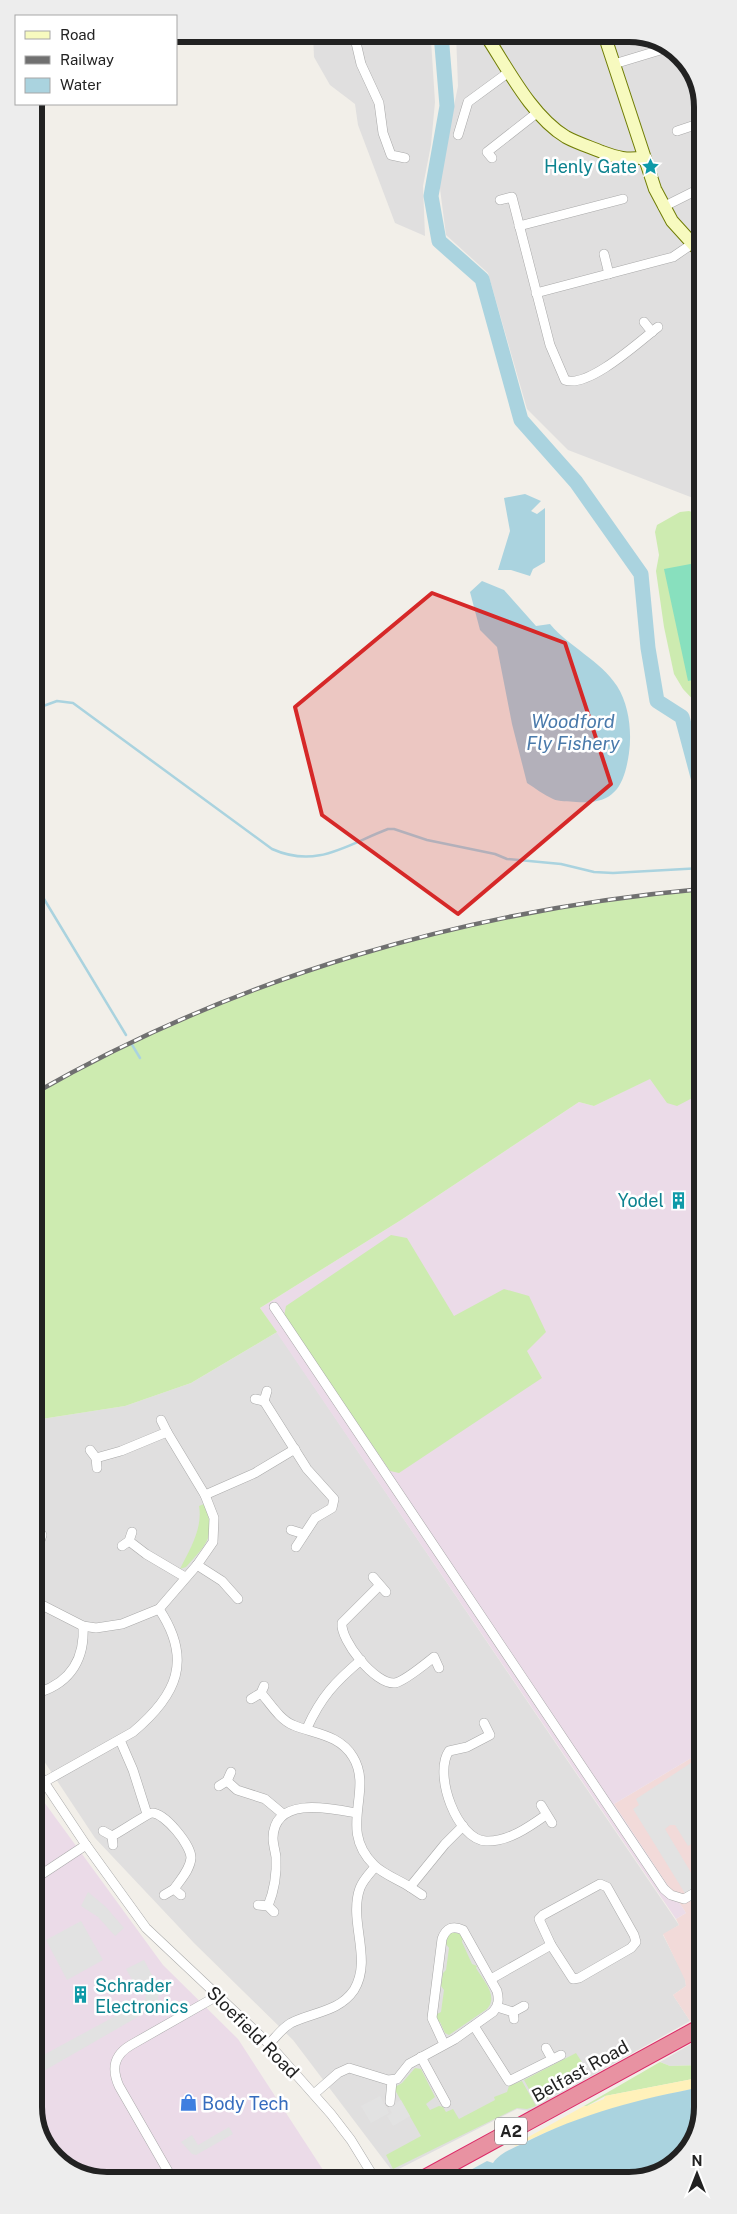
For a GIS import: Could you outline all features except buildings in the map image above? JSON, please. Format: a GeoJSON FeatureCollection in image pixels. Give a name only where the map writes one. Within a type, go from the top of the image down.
{"type":"FeatureCollection","features":[{"type":"Feature","properties":{"kind":"highway","name":"Belfast Road"},"geometry":{"type":"LineString","coordinates":[[436,2172],[694,2031]]}},
{"type":"Feature","properties":{"kind":"street"},"geometry":{"type":"LineString","coordinates":[[356,42],[360,64],[378,103],[383,132],[391,155],[404,158]]}},
{"type":"Feature","properties":{"kind":"street"},"geometry":{"type":"LineString","coordinates":[[491,43],[538,112],[549,124],[566,137],[626,159],[643,157]]}},
{"type":"Feature","properties":{"kind":"street"},"geometry":{"type":"LineString","coordinates":[[607,43],[643,157],[663,207],[672,221],[694,245]]}},
{"type":"Feature","properties":{"kind":"street"},"geometry":{"type":"LineString","coordinates":[[614,64],[658,49]]}},
{"type":"Feature","properties":{"kind":"street"},"geometry":{"type":"LineString","coordinates":[[458,135],[468,102],[509,72]]}},
{"type":"Feature","properties":{"kind":"street"},"geometry":{"type":"LineString","coordinates":[[492,158],[488,152],[538,112]]}},
{"type":"Feature","properties":{"kind":"street"},"geometry":{"type":"LineString","coordinates":[[677,131],[694,125]]}},
{"type":"Feature","properties":{"kind":"street"},"geometry":{"type":"LineString","coordinates":[[663,207],[694,192]]}},
{"type":"Feature","properties":{"kind":"street"},"geometry":{"type":"LineString","coordinates":[[500,200],[512,197],[550,345],[562,375],[568,381],[580,380],[593,374],[655,329],[644,322]]}},
{"type":"Feature","properties":{"kind":"street"},"geometry":{"type":"LineString","coordinates":[[519,226],[623,199]]}},
{"type":"Feature","properties":{"kind":"street"},"geometry":{"type":"LineString","coordinates":[[536,293],[673,257],[694,249]]}},
{"type":"Feature","properties":{"kind":"street"},"geometry":{"type":"LineString","coordinates":[[604,254],[609,274]]}},
{"type":"Feature","properties":{"kind":"street"},"geometry":{"type":"LineString","coordinates":[[274,1308],[664,1889],[671,1895],[684,1899],[694,1893]]}},
{"type":"Feature","properties":{"kind":"street"},"geometry":{"type":"LineString","coordinates":[[267,1391],[259,1400],[295,1449],[307,1469],[334,1499],[332,1508],[315,1518],[296,1547]]}},
{"type":"Feature","properties":{"kind":"street"},"geometry":{"type":"LineString","coordinates":[[42,1605],[83,1626],[96,1628],[122,1624],[159,1609],[197,1565],[210,1546],[215,1532],[214,1518],[206,1495],[161,1420]]}},
{"type":"Feature","properties":{"kind":"street"},"geometry":{"type":"LineString","coordinates":[[90,1450],[96,1463],[167,1432]]}},
{"type":"Feature","properties":{"kind":"street"},"geometry":{"type":"LineString","coordinates":[[206,1495],[255,1473],[295,1449]]}},
{"type":"Feature","properties":{"kind":"street"},"geometry":{"type":"LineString","coordinates":[[290,1530],[304,1534]]}},
{"type":"Feature","properties":{"kind":"street"},"geometry":{"type":"LineString","coordinates":[[128,1540],[146,1554],[185,1577]]}},
{"type":"Feature","properties":{"kind":"street"},"geometry":{"type":"LineString","coordinates":[[197,1565],[222,1581],[238,1599]]}},
{"type":"Feature","properties":{"kind":"street"},"geometry":{"type":"LineString","coordinates":[[373,1576],[383,1589],[342,1623],[341,1630],[345,1639],[360,1660],[380,1678],[395,1683],[434,1657],[439,1668]]}},
{"type":"Feature","properties":{"kind":"street"},"geometry":{"type":"LineString","coordinates":[[44,1782],[120,1740],[138,1727],[152,1713],[173,1683],[178,1671],[175,1640],[159,1609]]}},
{"type":"Feature","properties":{"kind":"street"},"geometry":{"type":"LineString","coordinates":[[42,1689],[56,1684],[74,1668],[83,1648],[83,1626]]}},
{"type":"Feature","properties":{"kind":"street"},"geometry":{"type":"LineString","coordinates":[[307,1728],[318,1704],[345,1673],[360,1660]]}},
{"type":"Feature","properties":{"kind":"street"},"geometry":{"type":"LineString","coordinates":[[251,1699],[262,1689],[285,1719],[293,1725],[307,1728],[331,1738],[344,1746],[352,1756],[358,1771],[360,1783],[356,1813],[358,1839],[362,1850],[375,1867],[422,1895]]}},
{"type":"Feature","properties":{"kind":"street"},"geometry":{"type":"LineString","coordinates":[[484,1723],[493,1736],[467,1747],[449,1751],[445,1756],[443,1781],[446,1796],[463,1826],[474,1836],[487,1841],[526,1830],[546,1815]]}},
{"type":"Feature","properties":{"kind":"street"},"geometry":{"type":"LineString","coordinates":[[120,1740],[133,1770],[147,1814]]}},
{"type":"Feature","properties":{"kind":"street"},"geometry":{"type":"LineString","coordinates":[[231,1772],[223,1784],[242,1792],[265,1798],[283,1814]]}},
{"type":"Feature","properties":{"kind":"street","name":"Sloefield Road"},"geometry":{"type":"LineString","coordinates":[[42,1779],[86,1845],[146,1928],[269,2044],[314,2094],[351,2140],[370,2172]]}},
{"type":"Feature","properties":{"kind":"street"},"geometry":{"type":"LineString","coordinates":[[541,1805],[552,1823]]}},
{"type":"Feature","properties":{"kind":"street"},"geometry":{"type":"LineString","coordinates":[[258,1906],[271,1909],[276,1860],[274,1833],[278,1820],[283,1814],[297,1808],[356,1813]]}},
{"type":"Feature","properties":{"kind":"street"},"geometry":{"type":"LineString","coordinates":[[104,1831],[112,1841],[147,1814],[155,1813],[166,1820],[190,1852],[189,1867],[178,1892],[164,1895]]}},
{"type":"Feature","properties":{"kind":"street"},"geometry":{"type":"LineString","coordinates":[[410,1887],[445,1844],[463,1826]]}},
{"type":"Feature","properties":{"kind":"street"},"geometry":{"type":"LineString","coordinates":[[42,1874],[86,1845]]}},
{"type":"Feature","properties":{"kind":"street"},"geometry":{"type":"LineString","coordinates":[[269,2044],[290,2024],[339,2005],[353,1990],[358,1979],[360,1965],[357,1899],[361,1886],[375,1867]]}},
{"type":"Feature","properties":{"kind":"street"},"geometry":{"type":"LineString","coordinates":[[600,1884],[607,1887],[636,1940],[631,1948],[576,1979],[569,1974],[551,1945],[540,1923],[540,1917],[600,1884]]}},
{"type":"Feature","properties":{"kind":"street"},"geometry":{"type":"LineString","coordinates":[[314,2094],[338,2073],[350,2068],[392,2081],[397,2079],[409,2064],[444,2044],[474,2026],[497,2007],[499,2000],[497,1991],[464,1930],[458,1927],[450,1928],[444,1932],[442,1939],[432,2018],[444,2044]]}},
{"type":"Feature","properties":{"kind":"street"},"geometry":{"type":"LineString","coordinates":[[491,1979],[551,1945]]}},
{"type":"Feature","properties":{"kind":"street"},"geometry":{"type":"LineString","coordinates":[[168,2171],[119,2086],[115,2076],[116,2060],[122,2051],[130,2045],[217,1996]]}},
{"type":"Feature","properties":{"kind":"street"},"geometry":{"type":"LineString","coordinates":[[497,2007],[514,2016],[524,2006]]}},
{"type":"Feature","properties":{"kind":"street"},"geometry":{"type":"LineString","coordinates":[[474,2026],[509,2082],[556,2057],[546,2048]]}},
{"type":"Feature","properties":{"kind":"street"},"geometry":{"type":"LineString","coordinates":[[421,2057],[446,2103]]}},
{"type":"Feature","properties":{"kind":"street"},"geometry":{"type":"LineString","coordinates":[[390,2102],[392,2081]]}},
{"type":"Feature","properties":{"kind":"highlighted area"},"geometry":{"type":"Polygon","coordinates":[[[432,593],[565,643],[611,784],[458,914],[322,815],[295,707],[432,593]]]}},
{"type":"Feature","properties":{"kind":"shaded area"},"geometry":{"type":"Polygon","coordinates":[[[313,42],[431,43],[435,102],[431,145],[423,186],[425,236],[395,223],[358,125],[355,104],[330,85],[314,57],[313,42]]]}},
{"type":"Feature","properties":{"kind":"shaded area"},"geometry":{"type":"Polygon","coordinates":[[[456,43],[634,43],[654,47],[662,51],[686,75],[694,99],[694,498],[568,450],[527,409],[488,273],[446,235],[439,181],[458,86],[456,43]]]}},
{"type":"Feature","properties":{"kind":"shaded area"},"geometry":{"type":"Polygon","coordinates":[[[694,1057],[694,1756],[614,1804],[686,1913],[676,1919],[260,1308],[401,1220],[579,1102],[594,1106],[694,1057]]]}},
{"type":"Feature","properties":{"kind":"shaded area"},"geometry":{"type":"Polygon","coordinates":[[[277,1332],[679,1925],[663,1935],[685,1978],[686,1986],[673,1995],[690,2021],[529,2111],[517,2109],[394,2172],[293,2040],[194,1943],[95,1838],[42,1758],[42,1419],[125,1406],[191,1383],[277,1332]]]}},
{"type":"Feature","properties":{"kind":"shaded area"},"geometry":{"type":"Polygon","coordinates":[[[694,1756],[694,2019],[690,2021],[673,1995],[686,1986],[685,1980],[663,1934],[679,1925],[676,1919],[686,1913],[614,1804],[694,1756]]]}},
{"type":"Feature","properties":{"kind":"shaded area"},"geometry":{"type":"Polygon","coordinates":[[[694,1761],[694,1843],[688,1846],[675,1825],[670,1825],[665,1829],[694,1878],[694,1889],[686,1895],[633,1809],[639,1805],[636,1799],[694,1761]]]}},
{"type":"Feature","properties":{"kind":"shaded area"},"geometry":{"type":"Polygon","coordinates":[[[42,1799],[163,1965],[238,2039],[324,2171],[103,2171],[83,2167],[71,2161],[53,2143],[45,2123],[42,2106],[42,1799]]]}},
{"type":"Feature","properties":{"kind":"shaded area"},"geometry":{"type":"Polygon","coordinates":[[[88,1892],[106,1907],[124,1928],[115,1936],[98,1917],[81,1906],[88,1892]]]}},
{"type":"Feature","properties":{"kind":"shaded area"},"geometry":{"type":"Polygon","coordinates":[[[81,1921],[103,1960],[67,1980],[46,1940],[81,1921]]]}},
{"type":"Feature","properties":{"kind":"shaded area"},"geometry":{"type":"Polygon","coordinates":[[[144,1960],[159,1988],[155,2007],[42,2072],[42,2056],[145,2000],[146,1994],[144,1990],[139,1992],[126,1969],[144,1960]]]}},
{"type":"Feature","properties":{"kind":"shaded area"},"geometry":{"type":"Polygon","coordinates":[[[694,2042],[694,2065],[670,2066],[660,2062],[694,2042]]]}},
{"type":"Feature","properties":{"kind":"shaded area"},"geometry":{"type":"Polygon","coordinates":[[[380,2096],[389,2113],[371,2123],[361,2106],[380,2096]]]}},
{"type":"Feature","properties":{"kind":"shaded area"},"geometry":{"type":"Polygon","coordinates":[[[401,2100],[410,2116],[393,2126],[387,2116],[392,2113],[389,2107],[401,2100]]]}},
{"type":"Feature","properties":{"kind":"shaded area"},"geometry":{"type":"Polygon","coordinates":[[[229,2127],[233,2134],[196,2155],[192,2154],[181,2142],[192,2135],[198,2145],[229,2127]]]}},
{"type":"Feature","properties":{"kind":"green space"},"geometry":{"type":"Polygon","coordinates":[[[680,512],[694,513],[694,701],[683,689],[674,674],[664,627],[656,571],[659,555],[655,532],[657,525],[680,512]]]}},
{"type":"Feature","properties":{"kind":"green space"},"geometry":{"type":"Polygon","coordinates":[[[694,563],[694,680],[688,681],[664,569],[694,563]]]}},
{"type":"Feature","properties":{"kind":"green space"},"geometry":{"type":"Polygon","coordinates":[[[694,890],[694,1097],[677,1106],[667,1103],[650,1079],[594,1106],[579,1102],[401,1220],[260,1308],[277,1332],[191,1383],[125,1406],[42,1419],[42,1089],[113,1052],[192,1015],[274,983],[357,955],[442,932],[528,913],[615,899],[694,890]]]}},
{"type":"Feature","properties":{"kind":"green space"},"geometry":{"type":"Polygon","coordinates":[[[391,1235],[407,1238],[454,1316],[504,1289],[529,1296],[546,1332],[527,1351],[542,1378],[399,1473],[390,1471],[284,1316],[286,1306],[391,1235]]]}},
{"type":"Feature","properties":{"kind":"green space"},"geometry":{"type":"Polygon","coordinates":[[[204,1504],[210,1524],[208,1539],[200,1552],[186,1567],[180,1569],[197,1530],[200,1514],[199,1506],[204,1504]]]}},
{"type":"Feature","properties":{"kind":"green space"},"geometry":{"type":"Polygon","coordinates":[[[451,1932],[461,1934],[463,1937],[462,1942],[472,1964],[477,1966],[476,1968],[489,1988],[491,1999],[487,2009],[449,2035],[445,2033],[440,2022],[437,2023],[437,2014],[441,2012],[444,1990],[441,1986],[443,1973],[446,1970],[449,1948],[446,1944],[447,1937],[451,1932]]]}},
{"type":"Feature","properties":{"kind":"green space"},"geometry":{"type":"Polygon","coordinates":[[[576,2053],[585,2067],[587,2075],[569,2082],[538,2105],[524,2080],[576,2053]]]}},
{"type":"Feature","properties":{"kind":"green space"},"geometry":{"type":"Polygon","coordinates":[[[660,2062],[670,2066],[694,2065],[694,2079],[605,2096],[584,2106],[660,2062]]]}},
{"type":"Feature","properties":{"kind":"green space"},"geometry":{"type":"Polygon","coordinates":[[[415,2068],[421,2069],[435,2097],[426,2104],[430,2110],[439,2106],[443,2107],[446,2112],[453,2109],[459,2119],[495,2100],[494,2097],[507,2092],[509,2086],[522,2081],[536,2106],[527,2109],[517,2108],[393,2169],[386,2155],[421,2136],[395,2090],[395,2087],[402,2083],[415,2068]]]}},
{"type":"Feature","properties":{"kind":"sand"},"geometry":{"type":"Polygon","coordinates":[[[694,2079],[694,2089],[608,2110],[561,2126],[516,2146],[514,2145],[584,2106],[604,2099],[605,2096],[694,2079]]]}},
{"type":"Feature","properties":{"kind":"water"},"geometry":{"type":"Polygon","coordinates":[[[525,494],[541,501],[531,511],[537,514],[545,508],[545,562],[533,569],[530,576],[511,570],[498,570],[510,531],[504,498],[525,494]]]}},
{"type":"Feature","properties":{"kind":"water","name":"Woodford Fly Fishery"},"geometry":{"type":"Polygon","coordinates":[[[482,581],[504,590],[536,626],[550,624],[566,640],[602,669],[617,686],[627,710],[630,727],[630,745],[624,775],[615,791],[608,797],[589,802],[558,801],[546,796],[527,783],[512,724],[497,647],[480,630],[470,592],[482,581]]]}},
{"type":"Feature","properties":{"kind":"water"},"geometry":{"type":"Polygon","coordinates":[[[694,2089],[693,2119],[688,2135],[678,2149],[672,2149],[672,2155],[666,2161],[658,2165],[629,2172],[467,2172],[487,2161],[493,2163],[507,2151],[545,2133],[589,2115],[634,2102],[694,2089]]]}},
{"type":"Feature","properties":{"kind":"waterway"},"geometry":{"type":"LineString","coordinates":[[442,43],[447,106],[431,196],[439,241],[482,279],[521,420],[576,482],[641,574],[648,648],[657,701],[682,717],[694,762]]}},
{"type":"Feature","properties":{"kind":"waterway"},"geometry":{"type":"LineString","coordinates":[[42,706],[57,701],[73,703],[272,849],[288,855],[317,856],[345,848],[388,829],[394,829],[427,840],[495,854],[507,859],[561,864],[594,872],[613,873],[694,868]]}},
{"type":"Feature","properties":{"kind":"waterway"},"geometry":{"type":"LineString","coordinates":[[42,896],[126,1035]]}},
{"type":"Feature","properties":{"kind":"waterway"},"geometry":{"type":"LineString","coordinates":[[131,1043],[140,1058]]}},
{"type":"Feature","properties":{"kind":"railway"},"geometry":{"type":"LineString","coordinates":[[42,1089],[113,1052],[192,1015],[274,983],[357,955],[442,932],[528,913],[615,899],[694,890]]}},
{"type":"Feature","properties":{"kind":"place","name":"Henly Gate"},"geometry":{"type":"Point","coordinates":[651,166]}},
{"type":"Feature","properties":{"kind":"place","name":"Yodel"},"geometry":{"type":"Point","coordinates":[678,1200]}},
{"type":"Feature","properties":{"kind":"place","name":"Schrader Electronics"},"geometry":{"type":"Point","coordinates":[81,1995]}},
{"type":"Feature","properties":{"kind":"place","name":"Body Tech"},"geometry":{"type":"Point","coordinates":[188,2103]}}]}
